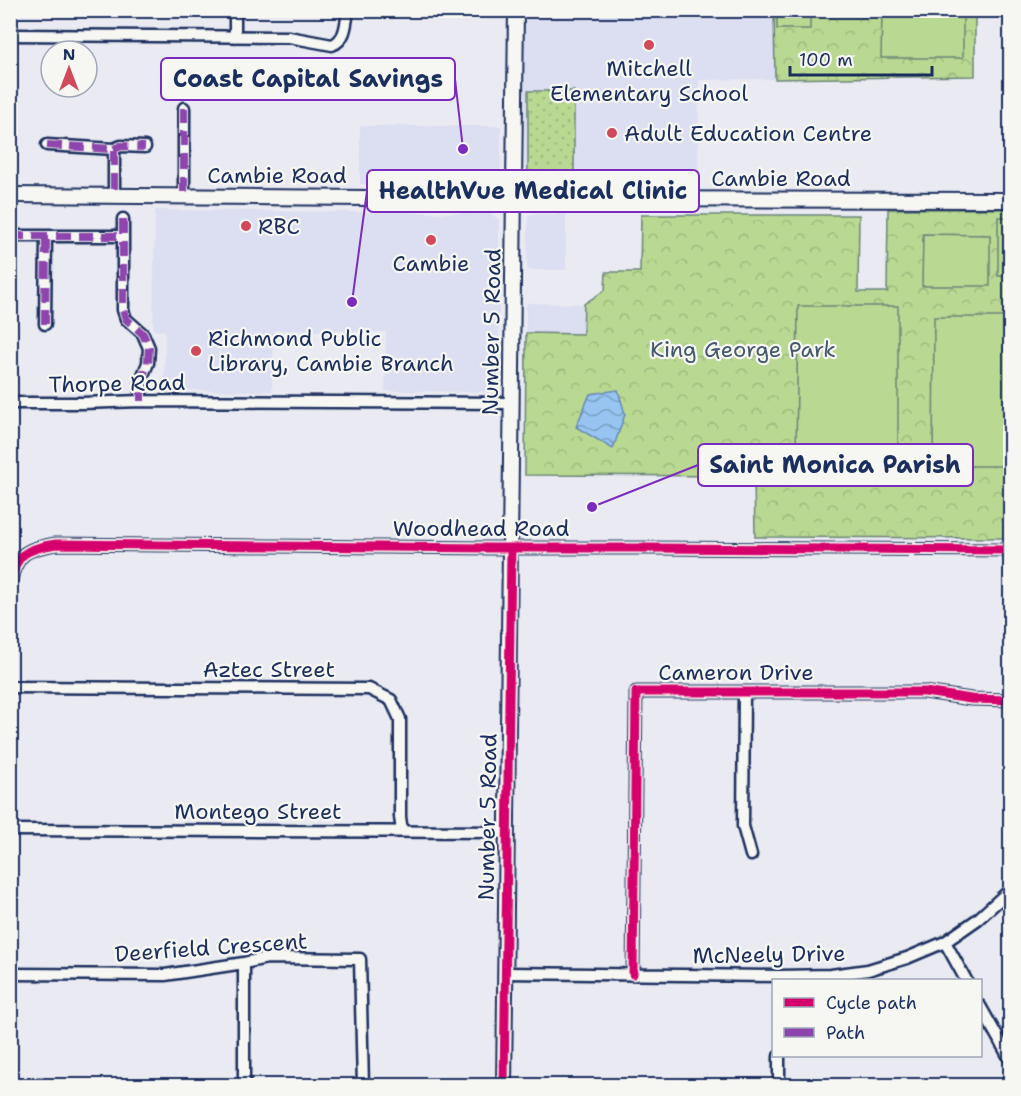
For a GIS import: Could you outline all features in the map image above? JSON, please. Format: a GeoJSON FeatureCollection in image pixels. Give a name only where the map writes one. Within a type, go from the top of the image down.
{"type":"FeatureCollection","features":[{"type":"Feature","properties":{"kind":"main road","name":"Number 5 Road"},"geometry":{"type":"LineString","coordinates":[[504,1086],[516,10]]}},
{"type":"Feature","properties":{"kind":"main road","name":"Cambie Road"},"geometry":{"type":"LineString","coordinates":[[10,195],[1011,200]]}},
{"type":"Feature","properties":{"kind":"street"},"geometry":{"type":"LineString","coordinates":[[235,10],[235,37]]}},
{"type":"Feature","properties":{"kind":"street"},"geometry":{"type":"LineString","coordinates":[[10,35],[289,37],[332,45],[337,43],[344,34],[348,10]]}},
{"type":"Feature","properties":{"kind":"street"},"geometry":{"type":"LineString","coordinates":[[184,108],[184,196]]}},
{"type":"Feature","properties":{"kind":"street"},"geometry":{"type":"LineString","coordinates":[[46,145],[114,149],[121,146],[145,147]]}},
{"type":"Feature","properties":{"kind":"street"},"geometry":{"type":"LineString","coordinates":[[114,149],[114,195]]}},
{"type":"Feature","properties":{"kind":"street"},"geometry":{"type":"LineString","coordinates":[[123,219],[123,310],[126,319],[143,334],[149,348],[148,363],[141,380],[141,401]]}},
{"type":"Feature","properties":{"kind":"street"},"geometry":{"type":"LineString","coordinates":[[10,236],[123,236]]}},
{"type":"Feature","properties":{"kind":"street"},"geometry":{"type":"LineString","coordinates":[[45,324],[46,236]]}},
{"type":"Feature","properties":{"kind":"street","name":"Thorpe Road"},"geometry":{"type":"LineString","coordinates":[[10,403],[141,401],[511,403]]}},
{"type":"Feature","properties":{"kind":"street","name":"Woodhead Road"},"geometry":{"type":"LineString","coordinates":[[10,584],[13,567],[19,558],[39,547],[56,544],[1011,550]]}},
{"type":"Feature","properties":{"kind":"street","name":"Aztec Street"},"geometry":{"type":"LineString","coordinates":[[10,687],[369,689],[392,700],[400,719],[402,831]]}},
{"type":"Feature","properties":{"kind":"street","name":"Cameron Drive"},"geometry":{"type":"LineString","coordinates":[[633,974],[636,692],[925,692],[971,699],[1011,700]]}},
{"type":"Feature","properties":{"kind":"street"},"geometry":{"type":"LineString","coordinates":[[744,692],[743,826],[752,855]]}},
{"type":"Feature","properties":{"kind":"street","name":"Montego Street"},"geometry":{"type":"LineString","coordinates":[[10,830],[506,832]]}},
{"type":"Feature","properties":{"kind":"street","name":"McNeely Drive"},"geometry":{"type":"LineString","coordinates":[[505,973],[780,978],[868,970],[907,958],[945,942],[978,919],[1011,890]]}},
{"type":"Feature","properties":{"kind":"street"},"geometry":{"type":"LineString","coordinates":[[945,942],[965,979]]}},
{"type":"Feature","properties":{"kind":"street","name":"Deerfield Crescent"},"geometry":{"type":"LineString","coordinates":[[10,974],[165,975],[267,958],[360,959],[363,1086]]}},
{"type":"Feature","properties":{"kind":"street"},"geometry":{"type":"LineString","coordinates":[[244,963],[244,1086]]}},
{"type":"Feature","properties":{"kind":"street"},"geometry":{"type":"LineString","coordinates":[[982,1008],[1011,1059]]}},
{"type":"Feature","properties":{"kind":"street"},"geometry":{"type":"LineString","coordinates":[[779,1086],[780,1057]]}},
{"type":"Feature","properties":{"kind":"shaded area"},"geometry":{"type":"Polygon","coordinates":[[[524,11],[774,11],[775,79],[699,80],[698,189],[535,188],[527,183],[525,176],[524,11]]]}},
{"type":"Feature","properties":{"kind":"shaded area"},"geometry":{"type":"Polygon","coordinates":[[[360,126],[501,126],[501,175],[494,183],[360,184],[360,126]]]}},
{"type":"Feature","properties":{"kind":"shaded area"},"geometry":{"type":"Polygon","coordinates":[[[155,210],[492,214],[499,220],[499,386],[492,392],[385,391],[386,332],[274,330],[272,391],[164,390],[165,331],[153,330],[155,210]]]}},
{"type":"Feature","properties":{"kind":"shaded area"},"geometry":{"type":"Polygon","coordinates":[[[531,214],[566,214],[566,270],[527,270],[528,217],[531,214]]]}},
{"type":"Feature","properties":{"kind":"shaded area"},"geometry":{"type":"Polygon","coordinates":[[[526,303],[584,304],[583,334],[526,333],[526,303]]]}},
{"type":"Feature","properties":{"kind":"green space"},"geometry":{"type":"Polygon","coordinates":[[[774,11],[975,11],[975,76],[775,79],[774,11]]]}},
{"type":"Feature","properties":{"kind":"green space"},"geometry":{"type":"Polygon","coordinates":[[[777,11],[810,11],[810,29],[777,29],[777,11]]]}},
{"type":"Feature","properties":{"kind":"green space"},"geometry":{"type":"Polygon","coordinates":[[[882,11],[963,11],[963,58],[881,58],[882,11]]]}},
{"type":"Feature","properties":{"kind":"green space"},"geometry":{"type":"Polygon","coordinates":[[[528,91],[574,91],[574,183],[532,183],[528,179],[528,91]]]}},
{"type":"Feature","properties":{"kind":"green space","name":"King George Park"},"geometry":{"type":"Polygon","coordinates":[[[888,209],[1010,209],[1010,538],[755,537],[754,476],[525,475],[526,333],[583,334],[584,304],[605,290],[606,272],[640,272],[641,215],[859,215],[858,292],[887,292],[888,209]]]}},
{"type":"Feature","properties":{"kind":"green space"},"geometry":{"type":"Polygon","coordinates":[[[998,217],[1010,217],[1010,276],[998,276],[998,217]]]}},
{"type":"Feature","properties":{"kind":"green space"},"geometry":{"type":"Polygon","coordinates":[[[923,234],[990,235],[990,286],[922,286],[923,234]]]}},
{"type":"Feature","properties":{"kind":"green space"},"geometry":{"type":"Polygon","coordinates":[[[798,306],[898,306],[898,457],[796,456],[798,306]]]}},
{"type":"Feature","properties":{"kind":"green space"},"geometry":{"type":"Polygon","coordinates":[[[1010,311],[1010,466],[933,466],[934,317],[1006,317],[1010,311]]]}},
{"type":"Feature","properties":{"kind":"water"},"geometry":{"type":"Polygon","coordinates":[[[618,390],[625,414],[613,449],[576,427],[590,394],[618,390]]]}},
{"type":"Feature","properties":{"kind":"marked path"},"geometry":{"type":"LineString","coordinates":[[184,108],[184,196]]}},
{"type":"Feature","properties":{"kind":"marked path"},"geometry":{"type":"LineString","coordinates":[[47,145],[114,149],[114,195]]}},
{"type":"Feature","properties":{"kind":"marked path"},"geometry":{"type":"LineString","coordinates":[[114,149],[121,146],[145,147]]}},
{"type":"Feature","properties":{"kind":"marked path"},"geometry":{"type":"LineString","coordinates":[[123,219],[123,310],[126,319],[143,334],[149,348],[148,363],[141,380],[141,401]]}},
{"type":"Feature","properties":{"kind":"marked path"},"geometry":{"type":"LineString","coordinates":[[10,236],[123,236]]}},
{"type":"Feature","properties":{"kind":"marked path"},"geometry":{"type":"LineString","coordinates":[[45,324],[46,236]]}},
{"type":"Feature","properties":{"kind":"cycle path"},"geometry":{"type":"LineString","coordinates":[[10,584],[16,565],[24,554],[37,548],[56,544],[1010,550]]}},
{"type":"Feature","properties":{"kind":"cycle path"},"geometry":{"type":"LineString","coordinates":[[504,1086],[511,548]]}},
{"type":"Feature","properties":{"kind":"cycle path"},"geometry":{"type":"LineString","coordinates":[[633,974],[636,692],[925,692],[971,699],[1010,700]]}},
{"type":"Feature","properties":{"kind":"place","name":"Mitchell Elementary School"},"geometry":{"type":"Point","coordinates":[649,45]}},
{"type":"Feature","properties":{"kind":"place","name":"Adult Education Centre"},"geometry":{"type":"Point","coordinates":[612,133]}},
{"type":"Feature","properties":{"kind":"place","name":"Coast Capital Savings"},"geometry":{"type":"Point","coordinates":[463,149]}},
{"type":"Feature","properties":{"kind":"place","name":"RBC"},"geometry":{"type":"Point","coordinates":[246,226]}},
{"type":"Feature","properties":{"kind":"place","name":"Cambie"},"geometry":{"type":"Point","coordinates":[431,240]}},
{"type":"Feature","properties":{"kind":"place","name":"HealthVue Medical Clinic"},"geometry":{"type":"Point","coordinates":[352,302]}},
{"type":"Feature","properties":{"kind":"place","name":"Richmond Public Library, Cambie Branch"},"geometry":{"type":"Point","coordinates":[196,351]}},
{"type":"Feature","properties":{"kind":"place","name":"Saint Monica Parish"},"geometry":{"type":"Point","coordinates":[592,507]}}]}
